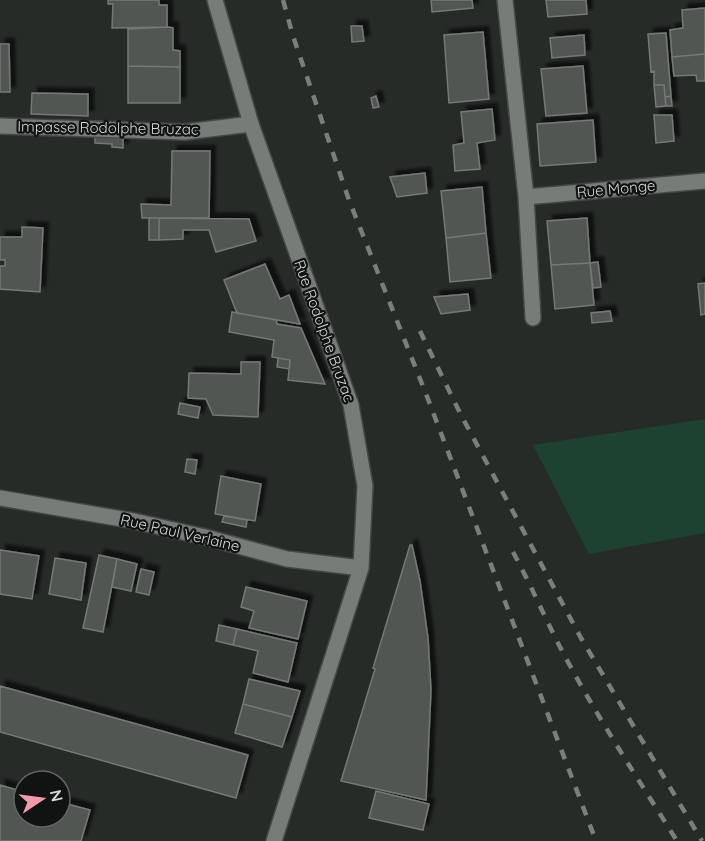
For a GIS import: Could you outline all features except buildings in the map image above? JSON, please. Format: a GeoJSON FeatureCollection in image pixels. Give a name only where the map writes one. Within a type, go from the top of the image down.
{"type":"FeatureCollection","features":[{"type":"Feature","properties":{"kind":"street","name":"Rue Rodolphe Bruzac"},"geometry":{"type":"LineString","coordinates":[[215,0],[251,124],[351,405],[365,486],[361,568],[273,841]]}},
{"type":"Feature","properties":{"kind":"street"},"geometry":{"type":"LineString","coordinates":[[505,0],[526,197],[533,318]]}},
{"type":"Feature","properties":{"kind":"street","name":"Impasse Rodolphe Bruzac"},"geometry":{"type":"LineString","coordinates":[[0,126],[185,132],[251,124]]}},
{"type":"Feature","properties":{"kind":"street","name":"Rue Monge"},"geometry":{"type":"LineString","coordinates":[[526,197],[705,181]]}},
{"type":"Feature","properties":{"kind":"street","name":"Rue Paul Verlaine"},"geometry":{"type":"LineString","coordinates":[[0,498],[134,521],[287,559],[361,568]]}},
{"type":"Feature","properties":{"kind":"green space"},"geometry":{"type":"Polygon","coordinates":[[[705,419],[705,533],[589,554],[533,445],[705,419]]]}},
{"type":"Feature","properties":{"kind":"railway"},"geometry":{"type":"LineString","coordinates":[[283,0],[349,200],[428,399],[596,841]]}},
{"type":"Feature","properties":{"kind":"railway"},"geometry":{"type":"LineString","coordinates":[[420,331],[461,415],[581,638],[702,841]]}},
{"type":"Feature","properties":{"kind":"railway"},"geometry":{"type":"LineString","coordinates":[[513,552],[587,697],[677,841]]}}]}
